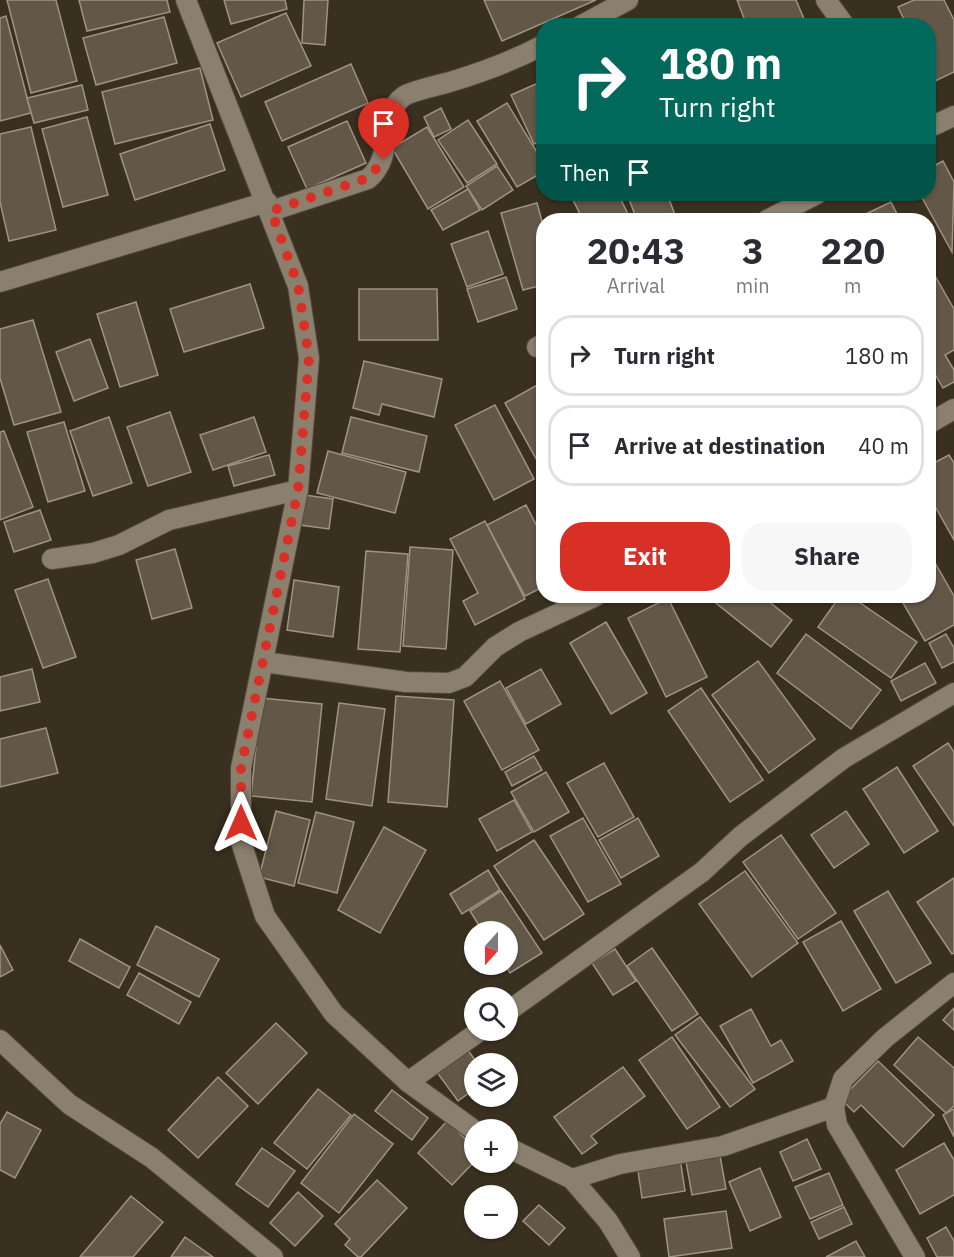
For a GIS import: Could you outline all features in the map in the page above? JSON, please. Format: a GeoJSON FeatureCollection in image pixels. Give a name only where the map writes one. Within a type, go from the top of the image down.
{"type":"FeatureCollection","features":[{"type":"Feature","properties":{"kind":"street"},"geometry":{"type":"LineString","coordinates":[[186,0],[298,285],[309,358],[298,490],[241,768],[241,842],[265,916],[334,1014],[408,1082],[464,1123]]}},
{"type":"Feature","properties":{"kind":"street"},"geometry":{"type":"LineString","coordinates":[[595,18],[628,0]]}},
{"type":"Feature","properties":{"kind":"street"},"geometry":{"type":"LineString","coordinates":[[826,0],[839,18]]}},
{"type":"Feature","properties":{"kind":"street"},"geometry":{"type":"LineString","coordinates":[[0,282],[368,178],[376,172],[384,160],[392,113],[404,96],[506,65],[536,49]]}},
{"type":"Feature","properties":{"kind":"street"},"geometry":{"type":"LineString","coordinates":[[936,124],[954,116]]}},
{"type":"Feature","properties":{"kind":"street"},"geometry":{"type":"LineString","coordinates":[[780,213],[804,201]]}},
{"type":"Feature","properties":{"kind":"street"},"geometry":{"type":"LineString","coordinates":[[936,419],[954,409]]}},
{"type":"Feature","properties":{"kind":"street"},"geometry":{"type":"LineString","coordinates":[[52,559],[93,553],[119,545],[169,520],[298,490]]}},
{"type":"Feature","properties":{"kind":"street"},"geometry":{"type":"LineString","coordinates":[[264,662],[406,682],[449,683],[465,677],[495,647],[519,632],[581,603]]}},
{"type":"Feature","properties":{"kind":"street"},"geometry":{"type":"LineString","coordinates":[[518,1004],[702,872],[741,836],[844,758],[954,693]]}},
{"type":"Feature","properties":{"kind":"street"},"geometry":{"type":"LineString","coordinates":[[915,1257],[837,1125],[834,1107],[843,1079],[885,1038],[954,983]]}},
{"type":"Feature","properties":{"kind":"street"},"geometry":{"type":"LineString","coordinates":[[408,1082],[466,1041]]}},
{"type":"Feature","properties":{"kind":"street"},"geometry":{"type":"LineString","coordinates":[[0,1042],[69,1104],[152,1158],[273,1257]]}},
{"type":"Feature","properties":{"kind":"street"},"geometry":{"type":"LineString","coordinates":[[572,1179],[620,1164],[723,1146],[834,1107]]}},
{"type":"Feature","properties":{"kind":"street"},"geometry":{"type":"LineString","coordinates":[[518,1152],[572,1179],[608,1221],[630,1257]]}},
{"type":"Feature","properties":{"kind":"building"},"geometry":{"type":"Polygon","coordinates":[[[7,0],[56,0],[77,81],[31,93],[7,0]]]}},
{"type":"Feature","properties":{"kind":"building"},"geometry":{"type":"Polygon","coordinates":[[[79,0],[167,0],[170,12],[87,31],[79,0]]]}},
{"type":"Feature","properties":{"kind":"building"},"geometry":{"type":"Polygon","coordinates":[[[224,0],[285,0],[287,9],[231,24],[224,0]]]}},
{"type":"Feature","properties":{"kind":"building"},"geometry":{"type":"Polygon","coordinates":[[[304,0],[328,0],[325,45],[302,43],[304,0]]]}},
{"type":"Feature","properties":{"kind":"building"},"geometry":{"type":"Polygon","coordinates":[[[484,0],[596,0],[555,18],[536,18],[536,26],[502,41],[484,0]]]}},
{"type":"Feature","properties":{"kind":"building"},"geometry":{"type":"Polygon","coordinates":[[[737,0],[796,0],[804,18],[744,18],[737,0]]]}},
{"type":"Feature","properties":{"kind":"building"},"geometry":{"type":"Polygon","coordinates":[[[914,0],[944,0],[954,20],[954,72],[936,81],[936,18],[903,18],[898,7],[914,0]]]}},
{"type":"Feature","properties":{"kind":"building"},"geometry":{"type":"Polygon","coordinates":[[[286,13],[311,66],[241,97],[217,43],[286,13]]]}},
{"type":"Feature","properties":{"kind":"building"},"geometry":{"type":"Polygon","coordinates":[[[6,16],[31,113],[0,121],[0,18],[6,16]]]}},
{"type":"Feature","properties":{"kind":"building"},"geometry":{"type":"Polygon","coordinates":[[[164,17],[177,63],[96,85],[83,38],[164,17]]]}},
{"type":"Feature","properties":{"kind":"building"},"geometry":{"type":"Polygon","coordinates":[[[351,64],[368,103],[282,141],[265,102],[351,64]]]}},
{"type":"Feature","properties":{"kind":"building"},"geometry":{"type":"Polygon","coordinates":[[[200,68],[213,120],[115,144],[102,92],[200,68]]]}},
{"type":"Feature","properties":{"kind":"building"},"geometry":{"type":"Polygon","coordinates":[[[536,84],[536,143],[534,144],[511,95],[536,84]]]}},
{"type":"Feature","properties":{"kind":"building"},"geometry":{"type":"Polygon","coordinates":[[[82,85],[88,110],[34,123],[27,98],[82,85]]]}},
{"type":"Feature","properties":{"kind":"building"},"geometry":{"type":"Polygon","coordinates":[[[507,103],[536,151],[536,176],[517,187],[477,121],[507,103]]]}},
{"type":"Feature","properties":{"kind":"building"},"geometry":{"type":"Polygon","coordinates":[[[441,108],[451,129],[434,137],[424,117],[441,108]]]}},
{"type":"Feature","properties":{"kind":"building"},"geometry":{"type":"Polygon","coordinates":[[[87,117],[108,195],[63,207],[42,129],[87,117]]]}},
{"type":"Feature","properties":{"kind":"building"},"geometry":{"type":"Polygon","coordinates":[[[468,120],[497,164],[467,183],[438,140],[468,120]]]}},
{"type":"Feature","properties":{"kind":"building"},"geometry":{"type":"Polygon","coordinates":[[[347,121],[366,163],[307,189],[288,147],[347,121]]]}},
{"type":"Feature","properties":{"kind":"building"},"geometry":{"type":"Polygon","coordinates":[[[210,124],[225,170],[135,200],[120,154],[210,124]]]}},
{"type":"Feature","properties":{"kind":"building"},"geometry":{"type":"Polygon","coordinates":[[[31,127],[56,230],[9,241],[0,202],[0,134],[31,127]]]}},
{"type":"Feature","properties":{"kind":"building"},"geometry":{"type":"Polygon","coordinates":[[[427,127],[464,187],[428,209],[392,148],[427,127]]]}},
{"type":"Feature","properties":{"kind":"building"},"geometry":{"type":"Polygon","coordinates":[[[943,161],[954,182],[952,252],[936,223],[936,213],[930,213],[924,201],[936,201],[936,165],[943,161]]]}},
{"type":"Feature","properties":{"kind":"building"},"geometry":{"type":"Polygon","coordinates":[[[497,166],[513,190],[482,210],[466,186],[497,166]]]}},
{"type":"Feature","properties":{"kind":"building"},"geometry":{"type":"Polygon","coordinates":[[[468,189],[480,210],[443,230],[431,210],[468,189]]]}},
{"type":"Feature","properties":{"kind":"building"},"geometry":{"type":"Polygon","coordinates":[[[574,201],[622,201],[628,213],[580,213],[574,201]]]}},
{"type":"Feature","properties":{"kind":"building"},"geometry":{"type":"Polygon","coordinates":[[[630,201],[670,201],[674,213],[634,213],[630,201]]]}},
{"type":"Feature","properties":{"kind":"building"},"geometry":{"type":"Polygon","coordinates":[[[891,202],[896,213],[868,213],[891,202]]]}},
{"type":"Feature","properties":{"kind":"building"},"geometry":{"type":"Polygon","coordinates":[[[537,203],[540,213],[536,213],[536,287],[523,290],[501,213],[537,203]]]}},
{"type":"Feature","properties":{"kind":"building"},"geometry":{"type":"Polygon","coordinates":[[[488,231],[503,274],[467,287],[451,244],[488,231]]]}},
{"type":"Feature","properties":{"kind":"building"},"geometry":{"type":"Polygon","coordinates":[[[506,277],[517,309],[478,322],[467,289],[506,277]]]}},
{"type":"Feature","properties":{"kind":"building"},"geometry":{"type":"Polygon","coordinates":[[[936,278],[954,309],[954,350],[945,355],[954,370],[954,382],[943,388],[936,376],[936,278]]]}},
{"type":"Feature","properties":{"kind":"building"},"geometry":{"type":"Polygon","coordinates":[[[250,284],[264,328],[184,352],[170,309],[250,284]]]}},
{"type":"Feature","properties":{"kind":"building"},"geometry":{"type":"Polygon","coordinates":[[[359,289],[437,289],[438,340],[359,340],[359,289]]]}},
{"type":"Feature","properties":{"kind":"building"},"geometry":{"type":"Polygon","coordinates":[[[136,302],[158,375],[120,387],[97,314],[136,302]]]}},
{"type":"Feature","properties":{"kind":"building"},"geometry":{"type":"Polygon","coordinates":[[[33,320],[61,412],[14,425],[0,378],[0,329],[33,320]]]}},
{"type":"Feature","properties":{"kind":"building"},"geometry":{"type":"Polygon","coordinates":[[[90,339],[108,388],[74,401],[56,352],[90,339]]]}},
{"type":"Feature","properties":{"kind":"building"},"geometry":{"type":"Polygon","coordinates":[[[364,361],[442,379],[434,417],[382,404],[379,415],[353,408],[364,361]]]}},
{"type":"Feature","properties":{"kind":"building"},"geometry":{"type":"Polygon","coordinates":[[[536,386],[536,458],[505,403],[536,386]]]}},
{"type":"Feature","properties":{"kind":"building"},"geometry":{"type":"Polygon","coordinates":[[[495,405],[534,479],[494,500],[455,425],[495,405]]]}},
{"type":"Feature","properties":{"kind":"building"},"geometry":{"type":"Polygon","coordinates":[[[170,412],[191,472],[148,486],[127,427],[170,412]]]}},
{"type":"Feature","properties":{"kind":"building"},"geometry":{"type":"Polygon","coordinates":[[[109,417],[132,483],[93,496],[70,431],[109,417]]]}},
{"type":"Feature","properties":{"kind":"building"},"geometry":{"type":"Polygon","coordinates":[[[254,417],[266,452],[213,470],[200,435],[254,417]]]}},
{"type":"Feature","properties":{"kind":"building"},"geometry":{"type":"Polygon","coordinates":[[[351,417],[427,436],[419,472],[342,453],[351,417]]]}},
{"type":"Feature","properties":{"kind":"building"},"geometry":{"type":"Polygon","coordinates":[[[64,422],[85,491],[48,502],[27,432],[64,422]]]}},
{"type":"Feature","properties":{"kind":"building"},"geometry":{"type":"Polygon","coordinates":[[[4,431],[33,507],[0,520],[0,432],[4,431]]]}},
{"type":"Feature","properties":{"kind":"building"},"geometry":{"type":"Polygon","coordinates":[[[328,451],[406,472],[395,513],[317,493],[328,451]]]}},
{"type":"Feature","properties":{"kind":"building"},"geometry":{"type":"Polygon","coordinates":[[[269,455],[275,475],[234,486],[228,466],[269,455]]]}},
{"type":"Feature","properties":{"kind":"building"},"geometry":{"type":"Polygon","coordinates":[[[949,455],[954,463],[954,540],[936,508],[936,462],[949,455]]]}},
{"type":"Feature","properties":{"kind":"building"},"geometry":{"type":"Polygon","coordinates":[[[304,495],[333,499],[329,529],[300,525],[304,495]]]}},
{"type":"Feature","properties":{"kind":"building"},"geometry":{"type":"Polygon","coordinates":[[[526,505],[536,524],[536,590],[525,596],[487,525],[526,505]]]}},
{"type":"Feature","properties":{"kind":"building"},"geometry":{"type":"Polygon","coordinates":[[[40,510],[51,540],[14,552],[4,522],[40,510]]]}},
{"type":"Feature","properties":{"kind":"building"},"geometry":{"type":"Polygon","coordinates":[[[485,521],[525,599],[475,625],[463,601],[478,593],[450,539],[485,521]]]}},
{"type":"Feature","properties":{"kind":"building"},"geometry":{"type":"Polygon","coordinates":[[[410,547],[453,550],[446,649],[403,646],[410,547]]]}},
{"type":"Feature","properties":{"kind":"building"},"geometry":{"type":"Polygon","coordinates":[[[175,549],[192,608],[152,619],[136,560],[175,549]]]}},
{"type":"Feature","properties":{"kind":"building"},"geometry":{"type":"Polygon","coordinates":[[[366,551],[408,554],[400,652],[358,649],[366,551]]]}},
{"type":"Feature","properties":{"kind":"building"},"geometry":{"type":"Polygon","coordinates":[[[936,564],[954,596],[954,625],[925,641],[903,603],[936,603],[936,564]]]}},
{"type":"Feature","properties":{"kind":"building"},"geometry":{"type":"Polygon","coordinates":[[[48,579],[76,657],[43,668],[15,590],[48,579]]]}},
{"type":"Feature","properties":{"kind":"building"},"geometry":{"type":"Polygon","coordinates":[[[294,580],[339,587],[333,637],[287,630],[294,580]]]}},
{"type":"Feature","properties":{"kind":"building"},"geometry":{"type":"Polygon","coordinates":[[[658,603],[670,603],[707,677],[666,697],[628,618],[658,603]]]}},
{"type":"Feature","properties":{"kind":"building"},"geometry":{"type":"Polygon","coordinates":[[[716,603],[771,603],[792,620],[771,647],[716,603]]]}},
{"type":"Feature","properties":{"kind":"building"},"geometry":{"type":"Polygon","coordinates":[[[835,603],[860,603],[917,642],[891,678],[818,627],[835,603]]]}},
{"type":"Feature","properties":{"kind":"building"},"geometry":{"type":"Polygon","coordinates":[[[606,622],[647,693],[611,714],[570,643],[606,622]]]}},
{"type":"Feature","properties":{"kind":"building"},"geometry":{"type":"Polygon","coordinates":[[[806,634],[881,690],[851,729],[777,673],[806,634]]]}},
{"type":"Feature","properties":{"kind":"building"},"geometry":{"type":"Polygon","coordinates":[[[946,634],[954,648],[954,662],[942,668],[929,643],[946,634]]]}},
{"type":"Feature","properties":{"kind":"building"},"geometry":{"type":"Polygon","coordinates":[[[758,661],[815,739],[769,773],[712,695],[758,661]]]}},
{"type":"Feature","properties":{"kind":"building"},"geometry":{"type":"Polygon","coordinates":[[[925,663],[936,683],[901,701],[891,681],[925,663]]]}},
{"type":"Feature","properties":{"kind":"building"},"geometry":{"type":"Polygon","coordinates":[[[32,669],[40,702],[0,711],[0,677],[32,669]]]}},
{"type":"Feature","properties":{"kind":"building"},"geometry":{"type":"Polygon","coordinates":[[[541,669],[561,704],[526,724],[506,688],[541,669]]]}},
{"type":"Feature","properties":{"kind":"building"},"geometry":{"type":"Polygon","coordinates":[[[500,681],[539,750],[502,770],[464,701],[500,681]]]}},
{"type":"Feature","properties":{"kind":"building"},"geometry":{"type":"Polygon","coordinates":[[[701,688],[763,780],[730,802],[668,711],[701,688]]]}},
{"type":"Feature","properties":{"kind":"building"},"geometry":{"type":"Polygon","coordinates":[[[396,696],[454,700],[447,807],[388,802],[396,696]]]}},
{"type":"Feature","properties":{"kind":"building"},"geometry":{"type":"Polygon","coordinates":[[[261,698],[322,704],[312,802],[251,796],[261,698]]]}},
{"type":"Feature","properties":{"kind":"building"},"geometry":{"type":"Polygon","coordinates":[[[339,703],[385,709],[372,806],[326,799],[339,703]]]}},
{"type":"Feature","properties":{"kind":"building"},"geometry":{"type":"Polygon","coordinates":[[[46,728],[58,773],[0,787],[0,739],[46,728]]]}},
{"type":"Feature","properties":{"kind":"building"},"geometry":{"type":"Polygon","coordinates":[[[948,743],[954,752],[954,826],[913,766],[948,743]]]}},
{"type":"Feature","properties":{"kind":"building"},"geometry":{"type":"Polygon","coordinates":[[[534,756],[542,770],[512,786],[505,772],[534,756]]]}},
{"type":"Feature","properties":{"kind":"building"},"geometry":{"type":"Polygon","coordinates":[[[604,763],[634,817],[598,837],[567,783],[604,763]]]}},
{"type":"Feature","properties":{"kind":"building"},"geometry":{"type":"Polygon","coordinates":[[[897,767],[938,831],[904,853],[863,789],[897,767]]]}},
{"type":"Feature","properties":{"kind":"building"},"geometry":{"type":"Polygon","coordinates":[[[546,772],[569,812],[534,832],[511,792],[546,772]]]}},
{"type":"Feature","properties":{"kind":"building"},"geometry":{"type":"Polygon","coordinates":[[[514,800],[532,832],[497,851],[479,819],[514,800]]]}},
{"type":"Feature","properties":{"kind":"building"},"geometry":{"type":"Polygon","coordinates":[[[276,811],[310,820],[294,886],[259,877],[276,811]]]}},
{"type":"Feature","properties":{"kind":"building"},"geometry":{"type":"Polygon","coordinates":[[[846,811],[869,844],[834,868],[811,835],[846,811]]]}},
{"type":"Feature","properties":{"kind":"building"},"geometry":{"type":"Polygon","coordinates":[[[316,812],[354,822],[337,893],[298,883],[316,812]]]}},
{"type":"Feature","properties":{"kind":"building"},"geometry":{"type":"Polygon","coordinates":[[[583,818],[621,884],[588,902],[550,836],[583,818]]]}},
{"type":"Feature","properties":{"kind":"building"},"geometry":{"type":"Polygon","coordinates":[[[638,818],[659,856],[621,878],[599,840],[638,818]]]}},
{"type":"Feature","properties":{"kind":"building"},"geometry":{"type":"Polygon","coordinates":[[[384,827],[426,850],[380,933],[338,910],[384,827]]]}},
{"type":"Feature","properties":{"kind":"building"},"geometry":{"type":"Polygon","coordinates":[[[781,835],[836,913],[798,939],[743,862],[781,835]]]}},
{"type":"Feature","properties":{"kind":"building"},"geometry":{"type":"Polygon","coordinates":[[[534,840],[584,914],[544,940],[494,866],[534,840]]]}},
{"type":"Feature","properties":{"kind":"building"},"geometry":{"type":"Polygon","coordinates":[[[488,870],[500,890],[462,914],[450,894],[488,870]]]}},
{"type":"Feature","properties":{"kind":"building"},"geometry":{"type":"Polygon","coordinates":[[[745,871],[798,943],[752,977],[699,904],[745,871]]]}},
{"type":"Feature","properties":{"kind":"building"},"geometry":{"type":"Polygon","coordinates":[[[954,878],[954,953],[952,954],[917,902],[954,878]]]}},
{"type":"Feature","properties":{"kind":"building"},"geometry":{"type":"Polygon","coordinates":[[[501,891],[542,953],[518,968],[518,921],[476,921],[470,911],[501,891]]]}},
{"type":"Feature","properties":{"kind":"building"},"geometry":{"type":"Polygon","coordinates":[[[888,891],[931,963],[896,983],[854,911],[888,891]]]}},
{"type":"Feature","properties":{"kind":"building"},"geometry":{"type":"Polygon","coordinates":[[[841,921],[881,989],[843,1011],[803,942],[841,921]]]}},
{"type":"Feature","properties":{"kind":"building"},"geometry":{"type":"Polygon","coordinates":[[[156,926],[219,959],[199,997],[137,965],[156,926]]]}},
{"type":"Feature","properties":{"kind":"building"},"geometry":{"type":"Polygon","coordinates":[[[80,939],[130,967],[119,988],[69,961],[80,939]]]}},
{"type":"Feature","properties":{"kind":"building"},"geometry":{"type":"Polygon","coordinates":[[[0,945],[13,970],[0,977],[0,945]]]}},
{"type":"Feature","properties":{"kind":"building"},"geometry":{"type":"Polygon","coordinates":[[[652,948],[698,1014],[672,1031],[627,966],[652,948]]]}},
{"type":"Feature","properties":{"kind":"building"},"geometry":{"type":"Polygon","coordinates":[[[615,949],[636,981],[613,995],[592,963],[615,949]]]}},
{"type":"Feature","properties":{"kind":"building"},"geometry":{"type":"Polygon","coordinates":[[[139,973],[191,1002],[179,1024],[127,995],[139,973]]]}},
{"type":"Feature","properties":{"kind":"building"},"geometry":{"type":"Polygon","coordinates":[[[954,1008],[954,1030],[943,1020],[954,1008]]]}},
{"type":"Feature","properties":{"kind":"building"},"geometry":{"type":"Polygon","coordinates":[[[751,1009],[771,1046],[781,1040],[793,1061],[753,1083],[720,1026],[751,1009]]]}},
{"type":"Feature","properties":{"kind":"building"},"geometry":{"type":"Polygon","coordinates":[[[700,1017],[755,1089],[730,1107],[675,1035],[700,1017]]]}},
{"type":"Feature","properties":{"kind":"building"},"geometry":{"type":"Polygon","coordinates":[[[276,1023],[307,1053],[258,1104],[226,1073],[276,1023]]]}},
{"type":"Feature","properties":{"kind":"building"},"geometry":{"type":"Polygon","coordinates":[[[672,1037],[720,1107],[687,1129],[639,1060],[672,1037]]]}},
{"type":"Feature","properties":{"kind":"building"},"geometry":{"type":"Polygon","coordinates":[[[918,1037],[954,1068],[954,1106],[946,1113],[894,1065],[918,1037]]]}},
{"type":"Feature","properties":{"kind":"building"},"geometry":{"type":"Polygon","coordinates":[[[467,1049],[470,1053],[464,1053],[464,1096],[458,1101],[436,1071],[467,1049]]]}},
{"type":"Feature","properties":{"kind":"building"},"geometry":{"type":"Polygon","coordinates":[[[878,1061],[934,1115],[903,1147],[861,1105],[854,1112],[841,1099],[878,1061]]]}},
{"type":"Feature","properties":{"kind":"building"},"geometry":{"type":"Polygon","coordinates":[[[623,1067],[645,1096],[591,1136],[597,1143],[582,1154],[554,1117],[623,1067]]]}},
{"type":"Feature","properties":{"kind":"building"},"geometry":{"type":"Polygon","coordinates":[[[218,1077],[248,1106],[198,1158],[168,1130],[218,1077]]]}},
{"type":"Feature","properties":{"kind":"building"},"geometry":{"type":"Polygon","coordinates":[[[318,1089],[351,1115],[307,1169],[274,1143],[318,1089]]]}},
{"type":"Feature","properties":{"kind":"building"},"geometry":{"type":"Polygon","coordinates":[[[392,1090],[428,1118],[412,1140],[375,1111],[392,1090]]]}},
{"type":"Feature","properties":{"kind":"building"},"geometry":{"type":"Polygon","coordinates":[[[954,1109],[954,1137],[943,1115],[954,1109]]]}},
{"type":"Feature","properties":{"kind":"building"},"geometry":{"type":"Polygon","coordinates":[[[7,1112],[41,1130],[15,1178],[0,1170],[0,1124],[7,1112]]]}},
{"type":"Feature","properties":{"kind":"building"},"geometry":{"type":"Polygon","coordinates":[[[354,1114],[393,1144],[339,1213],[301,1183],[354,1114]]]}},
{"type":"Feature","properties":{"kind":"building"},"geometry":{"type":"Polygon","coordinates":[[[447,1121],[464,1137],[464,1172],[452,1185],[418,1153],[447,1121]]]}},
{"type":"Feature","properties":{"kind":"building"},"geometry":{"type":"Polygon","coordinates":[[[807,1139],[821,1169],[793,1181],[780,1152],[807,1139]]]}},
{"type":"Feature","properties":{"kind":"building"},"geometry":{"type":"Polygon","coordinates":[[[944,1143],[954,1160],[954,1195],[920,1214],[896,1170],[944,1143]]]}},
{"type":"Feature","properties":{"kind":"building"},"geometry":{"type":"Polygon","coordinates":[[[262,1148],[295,1171],[268,1207],[236,1184],[262,1148]]]}},
{"type":"Feature","properties":{"kind":"building"},"geometry":{"type":"Polygon","coordinates":[[[719,1150],[726,1189],[692,1195],[685,1156],[719,1150]]]}},
{"type":"Feature","properties":{"kind":"building"},"geometry":{"type":"Polygon","coordinates":[[[680,1158],[685,1191],[642,1198],[637,1164],[680,1158]]]}},
{"type":"Feature","properties":{"kind":"building"},"geometry":{"type":"Polygon","coordinates":[[[760,1168],[781,1217],[750,1231],[729,1182],[760,1168]]]}},
{"type":"Feature","properties":{"kind":"building"},"geometry":{"type":"Polygon","coordinates":[[[829,1173],[843,1205],[810,1219],[795,1187],[829,1173]]]}},
{"type":"Feature","properties":{"kind":"building"},"geometry":{"type":"Polygon","coordinates":[[[377,1180],[407,1208],[361,1257],[358,1257],[345,1245],[350,1239],[335,1224],[377,1180]]]}},
{"type":"Feature","properties":{"kind":"building"},"geometry":{"type":"Polygon","coordinates":[[[298,1192],[323,1216],[295,1246],[270,1223],[298,1192]]]}},
{"type":"Feature","properties":{"kind":"building"},"geometry":{"type":"Polygon","coordinates":[[[131,1196],[163,1222],[133,1257],[80,1257],[131,1196]]]}},
{"type":"Feature","properties":{"kind":"building"},"geometry":{"type":"Polygon","coordinates":[[[539,1205],[565,1228],[549,1245],[523,1221],[539,1205]]]}},
{"type":"Feature","properties":{"kind":"building"},"geometry":{"type":"Polygon","coordinates":[[[844,1207],[852,1224],[819,1239],[811,1222],[844,1207]]]}},
{"type":"Feature","properties":{"kind":"building"},"geometry":{"type":"Polygon","coordinates":[[[726,1211],[732,1248],[669,1257],[664,1219],[726,1211]]]}},
{"type":"Feature","properties":{"kind":"building"},"geometry":{"type":"Polygon","coordinates":[[[946,1227],[954,1241],[954,1257],[937,1257],[927,1238],[946,1227]]]}},
{"type":"Feature","properties":{"kind":"building"},"geometry":{"type":"Polygon","coordinates":[[[185,1237],[213,1257],[171,1257],[185,1237]]]}},
{"type":"Feature","properties":{"kind":"building"},"geometry":{"type":"Polygon","coordinates":[[[856,1241],[865,1257],[826,1257],[856,1241]]]}},
{"type":"Feature","properties":{"kind":"route"},"geometry":{"type":"LineString","coordinates":[[241,823],[241,768],[298,490],[309,358],[298,285],[271,211],[368,178],[376,172],[384,160]]}}]}
